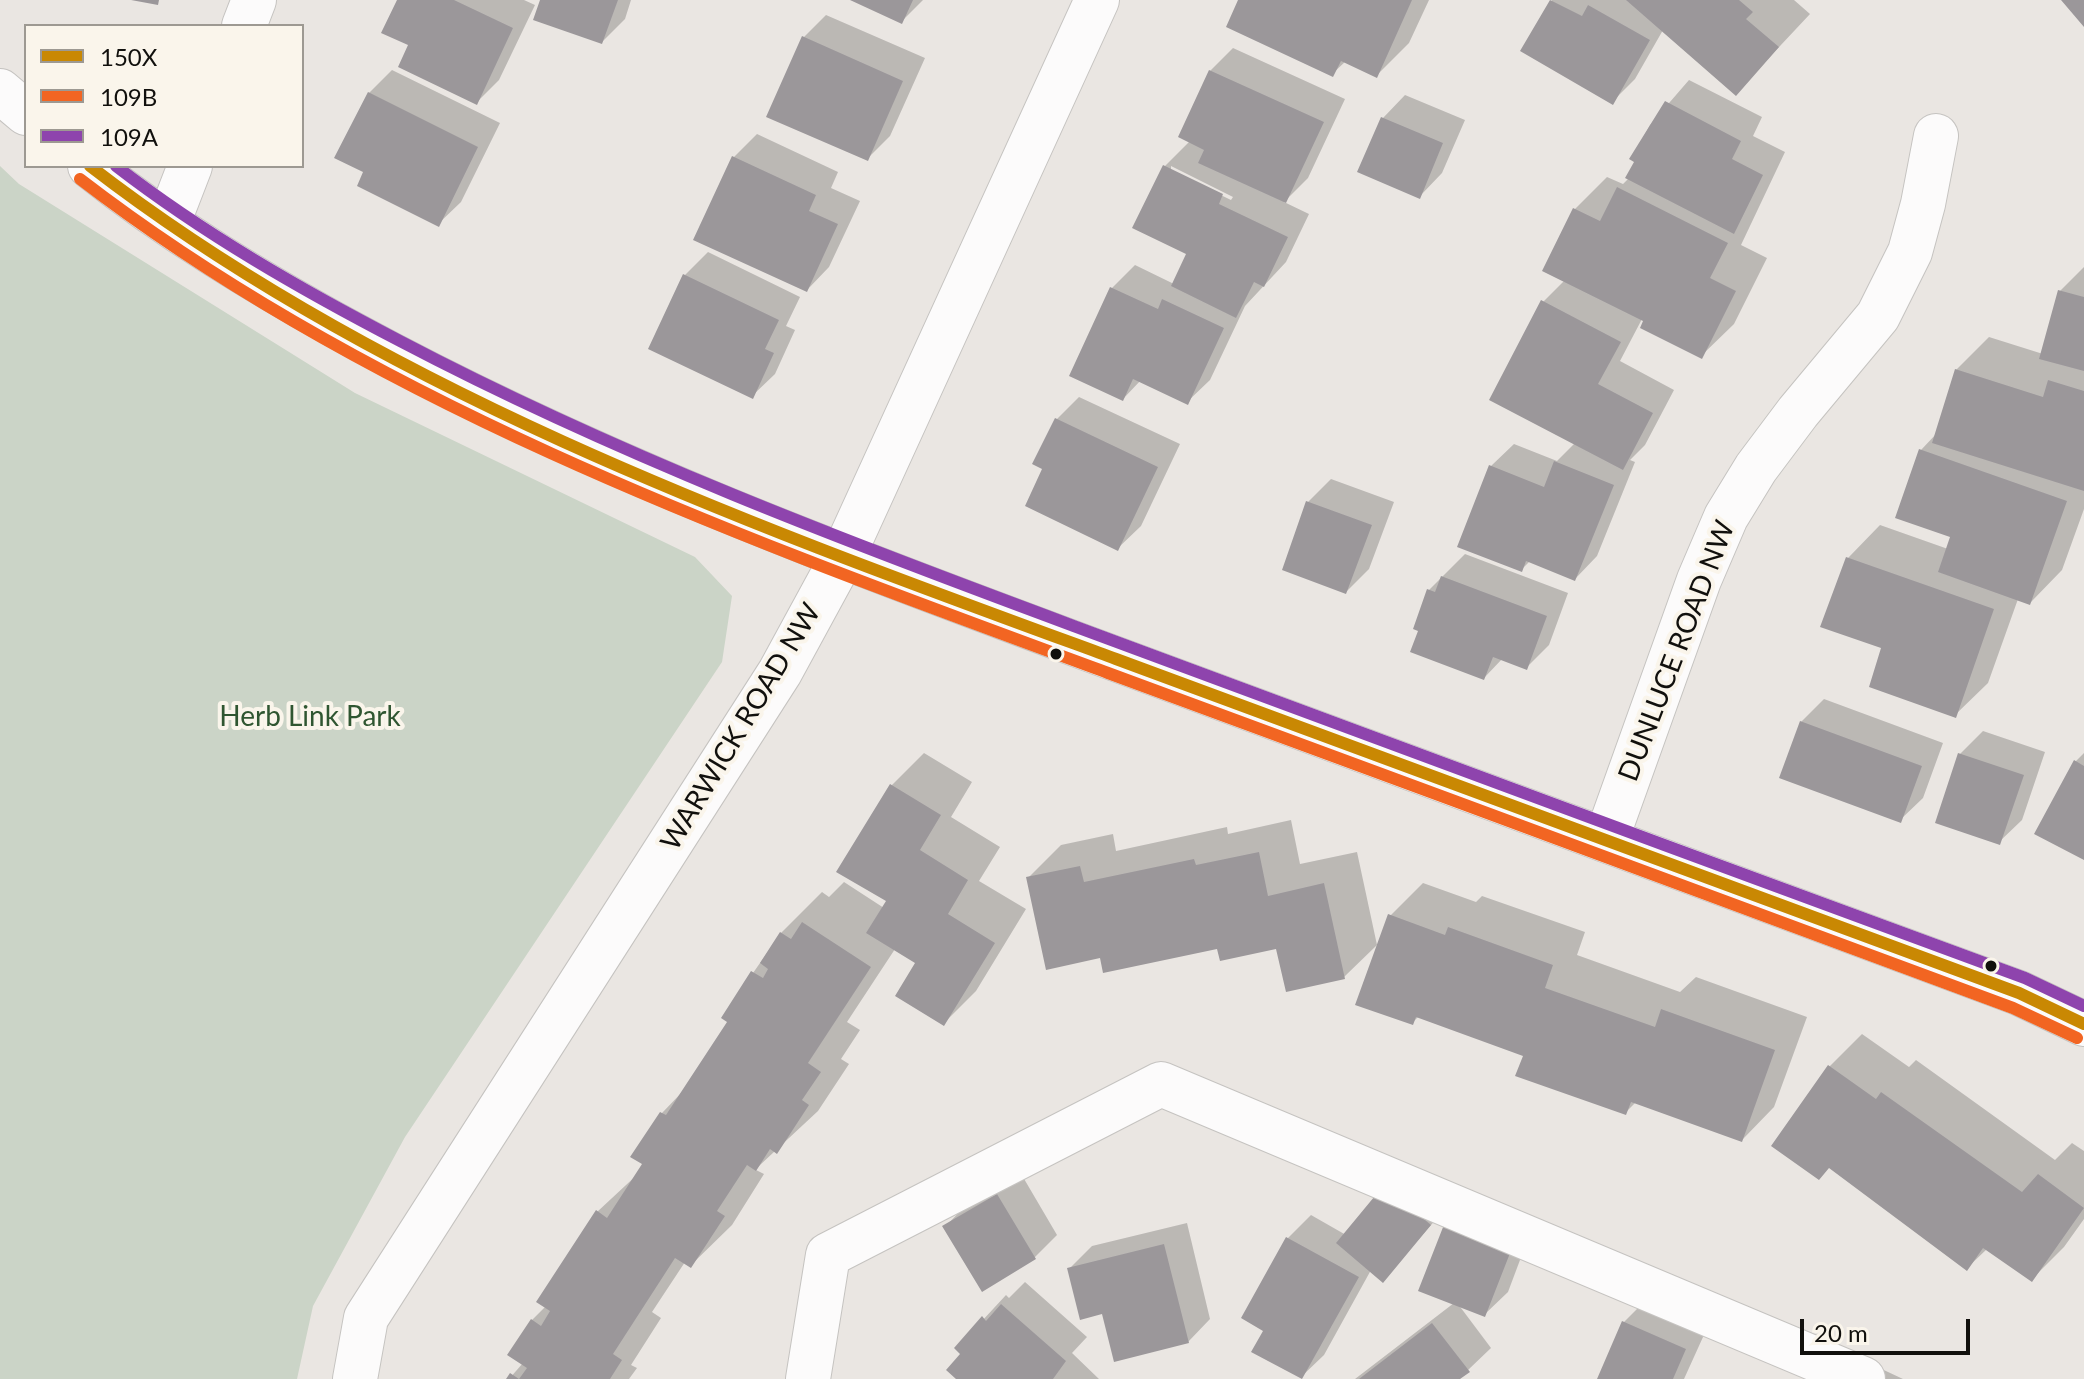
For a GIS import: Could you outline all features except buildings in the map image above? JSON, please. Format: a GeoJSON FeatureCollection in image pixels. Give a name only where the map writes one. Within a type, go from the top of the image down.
{"type":"FeatureCollection","features":[{"type":"Feature","properties":{"kind":"street"},"geometry":{"type":"LineString","coordinates":[[245,24],[254,0]]}},
{"type":"Feature","properties":{"kind":"street","name":"WARWICK ROAD NW"},"geometry":{"type":"LineString","coordinates":[[355,1379],[366,1318],[780,672],[842,558],[1097,0]]}},
{"type":"Feature","properties":{"kind":"street"},"geometry":{"type":"LineString","coordinates":[[0,91],[24,111]]}},
{"type":"Feature","properties":{"kind":"street","name":"DUNLUCE ROAD NW"},"geometry":{"type":"LineString","coordinates":[[1606,840],[1699,580],[1726,517],[1756,468],[1798,412],[1878,316],[1910,252],[1936,136]]}},
{"type":"Feature","properties":{"kind":"street"},"geometry":{"type":"LineString","coordinates":[[93,168],[168,223],[281,295],[464,394],[596,456],[842,558],[2019,993],[2084,1024]]}},
{"type":"Feature","properties":{"kind":"street"},"geometry":{"type":"LineString","coordinates":[[168,223],[189,168]]}},
{"type":"Feature","properties":{"kind":"street"},"geometry":{"type":"LineString","coordinates":[[808,1379],[828,1255],[1161,1084],[1863,1379]]}},
{"type":"Feature","properties":{"kind":"green space","name":"Herb Link Park"},"geometry":{"type":"Polygon","coordinates":[[[0,166],[19,184],[355,393],[695,557],[732,596],[722,662],[405,1137],[313,1306],[297,1379],[0,1379],[0,166]]]}},
{"type":"Feature","properties":{"kind":"transit line","name":"150X"},"geometry":{"type":"LineString","coordinates":[[93,168],[206,248],[327,322],[453,389],[584,451],[850,560],[2019,993],[2084,1024]]}},
{"type":"Feature","properties":{"kind":"transit line","name":"109A"},"geometry":{"type":"LineString","coordinates":[[119,168],[219,238],[327,302],[482,382],[648,459],[903,562],[2025,978],[2084,1006]]}},
{"type":"Feature","properties":{"kind":"transit line","name":"109B"},"geometry":{"type":"LineString","coordinates":[[80,179],[196,261],[318,335],[444,403],[574,464],[841,573],[2013,1008],[2077,1038]]}}]}
